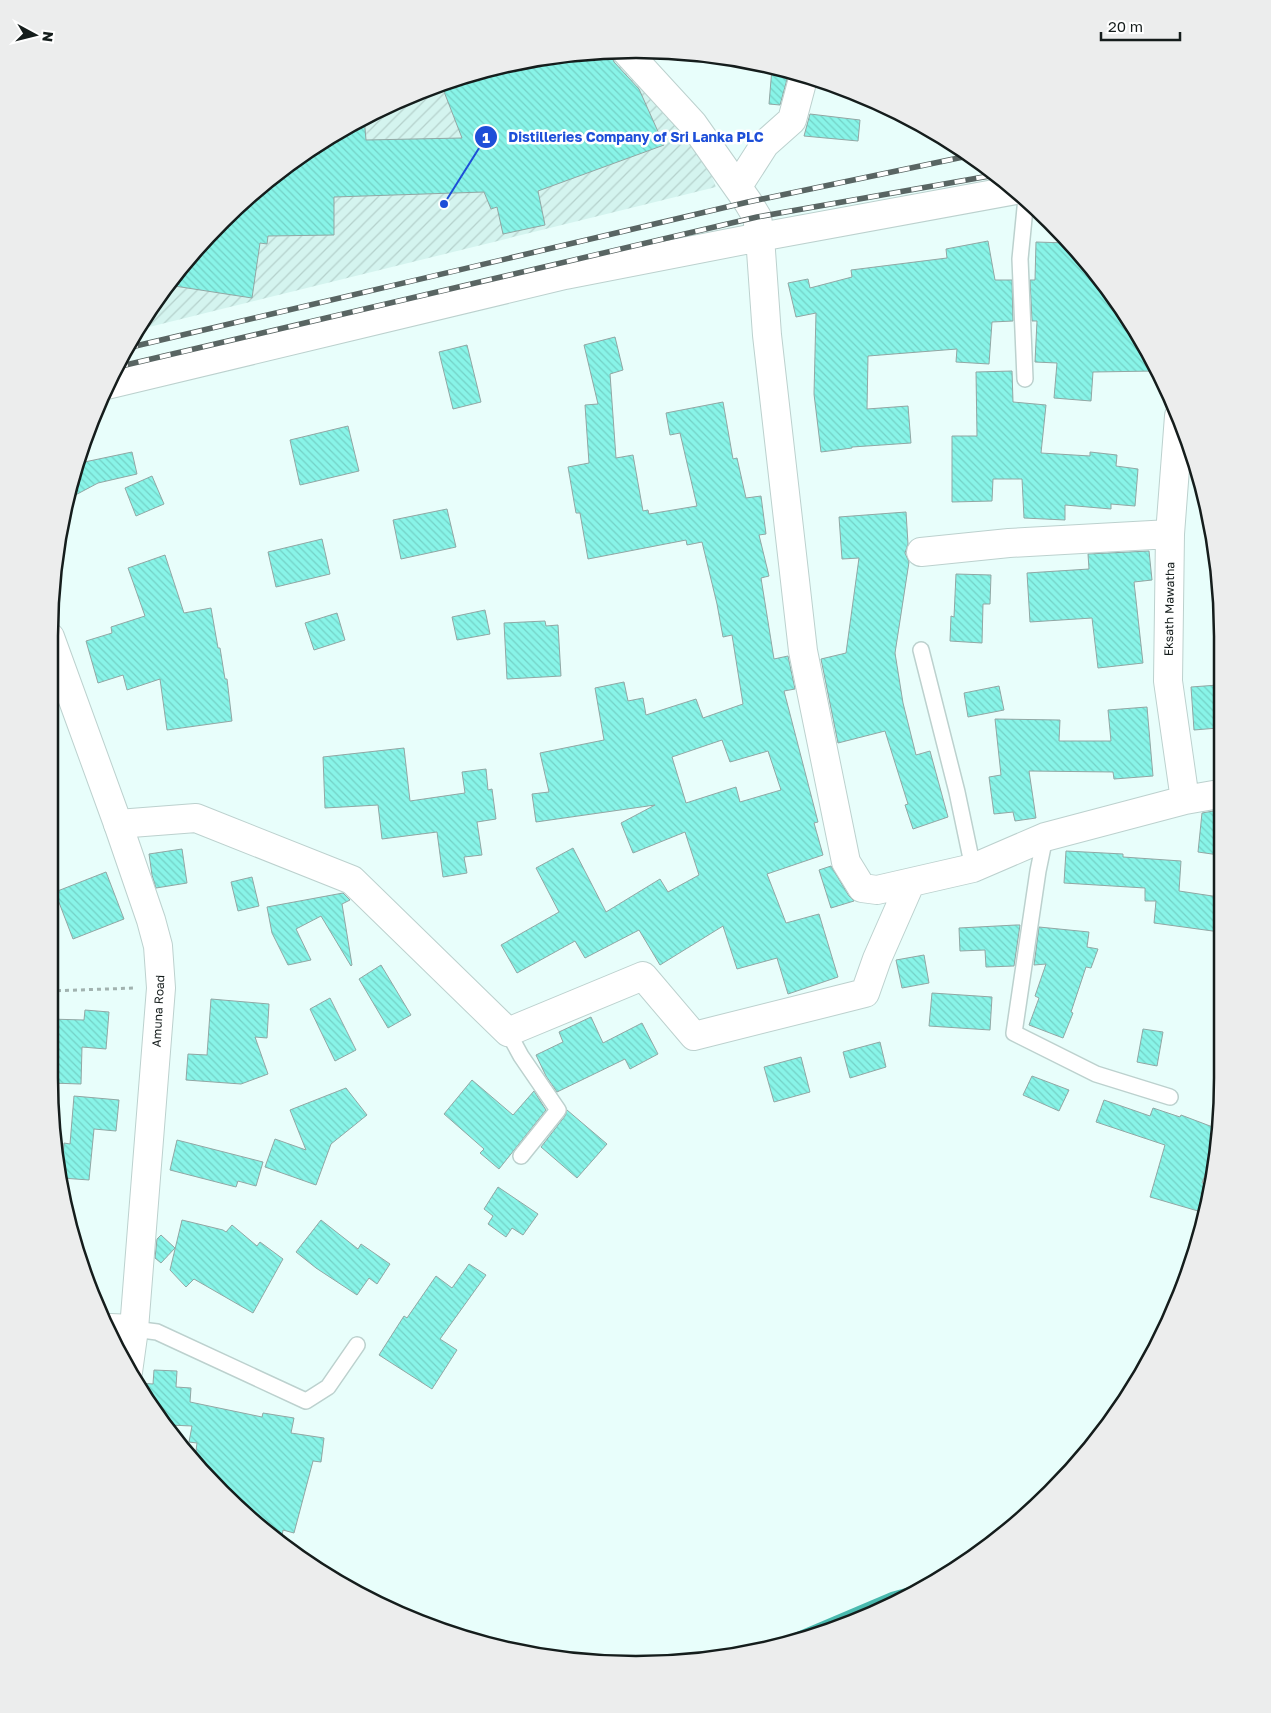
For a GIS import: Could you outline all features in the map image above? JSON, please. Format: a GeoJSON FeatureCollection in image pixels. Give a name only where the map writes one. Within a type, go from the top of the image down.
{"type":"FeatureCollection","features":[{"type":"Feature","properties":{"kind":"street"},"geometry":{"type":"LineString","coordinates":[[633,58],[693,124],[738,186],[757,217],[767,336],[803,651],[846,862],[862,888],[877,890],[910,884],[973,868],[1045,838],[1186,800],[1214,795]]}},
{"type":"Feature","properties":{"kind":"street"},"geometry":{"type":"LineString","coordinates":[[738,186],[765,144],[792,120],[802,82]]}},
{"type":"Feature","properties":{"kind":"street"},"geometry":{"type":"LineString","coordinates":[[115,383],[565,275],[1006,192]]}},
{"type":"Feature","properties":{"kind":"street","name":"Eksath Mawatha"},"geometry":{"type":"LineString","coordinates":[[1178,435],[1170,534],[1168,681],[1186,800]]}},
{"type":"Feature","properties":{"kind":"street"},"geometry":{"type":"LineString","coordinates":[[921,552],[1009,543],[1170,534]]}},
{"type":"Feature","properties":{"kind":"street","name":"Amuna Road"},"geometry":{"type":"LineString","coordinates":[[58,659],[118,824],[158,946],[161,988],[122,1329],[124,1347]]}},
{"type":"Feature","properties":{"kind":"street"},"geometry":{"type":"LineString","coordinates":[[118,824],[196,818],[352,880],[508,1032],[643,976],[694,1036],[865,993],[877,959],[910,884]]}},
{"type":"Feature","properties":{"kind":"lane"},"geometry":{"type":"LineString","coordinates":[[1025,209],[1020,259],[1025,380]]}},
{"type":"Feature","properties":{"kind":"lane"},"geometry":{"type":"LineString","coordinates":[[921,650],[957,792],[973,868]]}},
{"type":"Feature","properties":{"kind":"lane"},"geometry":{"type":"LineString","coordinates":[[1045,838],[1038,871],[1014,1033],[1096,1074],[1170,1097]]}},
{"type":"Feature","properties":{"kind":"lane"},"geometry":{"type":"LineString","coordinates":[[508,1032],[521,1056],[558,1110],[521,1156]]}},
{"type":"Feature","properties":{"kind":"lane"},"geometry":{"type":"LineString","coordinates":[[122,1329],[157,1332],[306,1401],[328,1388],[357,1345]]}},
{"type":"Feature","properties":{"kind":"path"},"geometry":{"type":"LineString","coordinates":[[58,991],[161,988]]}},
{"type":"Feature","properties":{"kind":"shaded area"},"geometry":{"type":"Polygon","coordinates":[[[628,58],[700,147],[716,187],[146,328],[201,254],[254,201],[284,177],[314,155],[380,117],[414,101],[486,77],[560,62],[628,58]]]}},
{"type":"Feature","properties":{"kind":"water"},"geometry":{"type":"Polygon","coordinates":[[[906,1588],[857,1612],[794,1633],[891,1592],[906,1588]]]}},
{"type":"Feature","properties":{"kind":"building"},"geometry":{"type":"Polygon","coordinates":[[[613,59],[639,89],[664,145],[538,191],[545,225],[503,234],[497,207],[491,209],[484,192],[334,197],[334,235],[268,236],[267,244],[260,243],[252,298],[175,286],[201,254],[254,201],[314,155],[365,125],[366,140],[462,138],[444,90],[486,77],[560,62],[613,59]]]}},
{"type":"Feature","properties":{"kind":"building"},"geometry":{"type":"Polygon","coordinates":[[[771,74],[787,78],[780,105],[769,104],[771,74]]]}},
{"type":"Feature","properties":{"kind":"building"},"geometry":{"type":"Polygon","coordinates":[[[810,114],[860,120],[858,141],[804,136],[810,114]]]}},
{"type":"Feature","properties":{"kind":"building"},"geometry":{"type":"Polygon","coordinates":[[[988,241],[995,280],[1012,280],[1013,321],[992,322],[989,364],[956,362],[957,349],[868,356],[867,409],[908,406],[911,443],[852,447],[821,452],[814,394],[816,313],[796,317],[788,283],[808,279],[810,288],[852,277],[851,270],[947,258],[946,249],[988,241]]]}},
{"type":"Feature","properties":{"kind":"building"},"geometry":{"type":"Polygon","coordinates":[[[1036,242],[1059,243],[1094,284],[1116,314],[1149,371],[1093,372],[1091,401],[1054,398],[1057,363],[1035,362],[1037,321],[1032,321],[1030,280],[1035,280],[1036,242]]]}},
{"type":"Feature","properties":{"kind":"building"},"geometry":{"type":"Polygon","coordinates":[[[615,337],[623,370],[610,374],[616,458],[633,455],[643,511],[648,510],[649,514],[697,506],[680,433],[670,435],[666,413],[723,402],[733,459],[737,458],[746,498],[761,496],[766,534],[759,535],[769,576],[761,578],[774,659],[788,656],[795,689],[784,691],[818,822],[814,823],[823,855],[767,874],[786,923],[819,914],[838,977],[788,994],[777,958],[737,969],[723,926],[660,965],[639,930],[585,958],[575,941],[517,973],[501,945],[559,912],[536,868],[573,848],[606,912],[660,879],[668,892],[699,875],[685,832],[633,853],[621,823],[655,805],[536,822],[532,794],[549,792],[540,753],[604,740],[595,688],[624,682],[628,701],[643,698],[646,715],[696,699],[703,718],[743,704],[732,635],[723,637],[702,542],[687,545],[686,540],[588,559],[580,513],[576,513],[568,467],[589,463],[585,405],[598,404],[584,345],[615,337]],[[722,740],[672,757],[686,803],[736,787],[740,802],[781,790],[768,751],[730,762],[722,740]]]}},
{"type":"Feature","properties":{"kind":"building"},"geometry":{"type":"Polygon","coordinates":[[[467,345],[481,402],[453,409],[439,352],[467,345]]]}},
{"type":"Feature","properties":{"kind":"building"},"geometry":{"type":"Polygon","coordinates":[[[1012,371],[1013,402],[1046,405],[1041,453],[1090,456],[1090,452],[1117,455],[1116,466],[1138,469],[1135,506],[1111,504],[1111,509],[1065,505],[1065,520],[1024,518],[1022,479],[993,479],[992,501],[952,502],[952,436],[977,436],[976,372],[1012,371]]]}},
{"type":"Feature","properties":{"kind":"building"},"geometry":{"type":"Polygon","coordinates":[[[348,426],[359,471],[300,485],[290,440],[348,426]]]}},
{"type":"Feature","properties":{"kind":"building"},"geometry":{"type":"Polygon","coordinates":[[[132,452],[137,474],[98,483],[75,495],[84,462],[132,452]]]}},
{"type":"Feature","properties":{"kind":"building"},"geometry":{"type":"Polygon","coordinates":[[[152,476],[164,504],[136,516],[125,488],[152,476]]]}},
{"type":"Feature","properties":{"kind":"building"},"geometry":{"type":"Polygon","coordinates":[[[447,509],[456,547],[401,559],[393,520],[447,509]]]}},
{"type":"Feature","properties":{"kind":"building"},"geometry":{"type":"Polygon","coordinates":[[[906,512],[908,544],[905,553],[909,562],[895,653],[903,703],[916,755],[930,751],[948,817],[913,829],[905,805],[908,804],[885,731],[838,743],[821,659],[846,653],[859,558],[842,559],[839,517],[906,512]]]}},
{"type":"Feature","properties":{"kind":"building"},"geometry":{"type":"Polygon","coordinates":[[[322,539],[330,574],[276,587],[268,552],[322,539]]]}},
{"type":"Feature","properties":{"kind":"building"},"geometry":{"type":"Polygon","coordinates":[[[1149,551],[1152,580],[1134,582],[1143,663],[1098,668],[1092,618],[1030,622],[1027,573],[1089,569],[1088,554],[1149,551]]]}},
{"type":"Feature","properties":{"kind":"building"},"geometry":{"type":"Polygon","coordinates":[[[165,555],[184,613],[211,608],[218,648],[220,648],[225,679],[227,679],[232,721],[167,730],[160,679],[127,690],[123,675],[98,683],[86,641],[112,633],[111,627],[145,616],[128,568],[165,555]]]}},
{"type":"Feature","properties":{"kind":"building"},"geometry":{"type":"Polygon","coordinates":[[[956,574],[991,575],[990,604],[983,604],[982,643],[950,641],[951,616],[954,617],[956,574]]]}},
{"type":"Feature","properties":{"kind":"building"},"geometry":{"type":"Polygon","coordinates":[[[485,610],[490,634],[457,640],[452,617],[485,610]]]}},
{"type":"Feature","properties":{"kind":"building"},"geometry":{"type":"Polygon","coordinates":[[[337,613],[345,640],[314,650],[305,623],[337,613]]]}},
{"type":"Feature","properties":{"kind":"building"},"geometry":{"type":"Polygon","coordinates":[[[545,621],[546,626],[558,625],[561,676],[507,679],[504,623],[545,621]]]}},
{"type":"Feature","properties":{"kind":"building"},"geometry":{"type":"Polygon","coordinates":[[[1214,685],[1214,728],[1194,730],[1191,687],[1214,685]]]}},
{"type":"Feature","properties":{"kind":"building"},"geometry":{"type":"Polygon","coordinates":[[[999,686],[1004,710],[968,717],[964,693],[999,686]]]}},
{"type":"Feature","properties":{"kind":"building"},"geometry":{"type":"Polygon","coordinates":[[[1147,707],[1153,776],[1114,779],[1113,772],[1029,771],[1036,818],[1015,821],[1013,812],[994,814],[989,777],[1001,775],[995,719],[1060,720],[1059,741],[1111,741],[1108,710],[1147,707]]]}},
{"type":"Feature","properties":{"kind":"building"},"geometry":{"type":"Polygon","coordinates":[[[404,748],[410,801],[465,793],[462,772],[486,769],[488,790],[492,789],[496,819],[477,822],[482,855],[464,857],[467,873],[443,877],[437,832],[382,839],[378,805],[325,808],[323,757],[404,748]]]}},
{"type":"Feature","properties":{"kind":"building"},"geometry":{"type":"Polygon","coordinates":[[[1214,811],[1214,854],[1198,852],[1202,813],[1214,811]]]}},
{"type":"Feature","properties":{"kind":"building"},"geometry":{"type":"Polygon","coordinates":[[[182,849],[187,883],[156,888],[149,854],[182,849]]]}},
{"type":"Feature","properties":{"kind":"building"},"geometry":{"type":"Polygon","coordinates":[[[1066,851],[1123,854],[1123,857],[1181,861],[1179,891],[1214,896],[1214,931],[1154,923],[1156,901],[1145,901],[1145,888],[1064,883],[1066,851]]]}},
{"type":"Feature","properties":{"kind":"building"},"geometry":{"type":"Polygon","coordinates":[[[831,866],[854,901],[831,908],[819,870],[831,866]]]}},
{"type":"Feature","properties":{"kind":"building"},"geometry":{"type":"Polygon","coordinates":[[[106,872],[124,919],[73,939],[58,900],[58,891],[106,872]]]}},
{"type":"Feature","properties":{"kind":"building"},"geometry":{"type":"Polygon","coordinates":[[[252,877],[259,906],[238,911],[231,882],[252,877]]]}},
{"type":"Feature","properties":{"kind":"building"},"geometry":{"type":"Polygon","coordinates":[[[343,893],[350,900],[342,904],[352,965],[321,916],[296,929],[311,960],[288,965],[272,933],[267,907],[343,893]]]}},
{"type":"Feature","properties":{"kind":"building"},"geometry":{"type":"Polygon","coordinates":[[[1020,925],[1014,966],[986,967],[985,950],[960,951],[959,928],[1020,925]]]}},
{"type":"Feature","properties":{"kind":"building"},"geometry":{"type":"Polygon","coordinates":[[[1039,927],[1089,932],[1087,947],[1098,949],[1091,968],[1086,967],[1071,1012],[1073,1013],[1063,1038],[1029,1025],[1039,998],[1035,996],[1046,964],[1034,965],[1039,927]]]}},
{"type":"Feature","properties":{"kind":"building"},"geometry":{"type":"Polygon","coordinates":[[[924,955],[929,983],[902,988],[896,960],[924,955]]]}},
{"type":"Feature","properties":{"kind":"building"},"geometry":{"type":"Polygon","coordinates":[[[381,965],[411,1015],[388,1028],[359,979],[381,965]]]}},
{"type":"Feature","properties":{"kind":"building"},"geometry":{"type":"Polygon","coordinates":[[[932,993],[992,997],[990,1030],[929,1026],[932,993]]]}},
{"type":"Feature","properties":{"kind":"building"},"geometry":{"type":"Polygon","coordinates":[[[330,998],[356,1050],[335,1061],[310,1009],[330,998]]]}},
{"type":"Feature","properties":{"kind":"building"},"geometry":{"type":"Polygon","coordinates":[[[211,999],[269,1004],[267,1038],[255,1037],[268,1074],[241,1084],[186,1080],[188,1054],[207,1055],[211,999]]]}},
{"type":"Feature","properties":{"kind":"building"},"geometry":{"type":"Polygon","coordinates":[[[85,1010],[109,1012],[106,1049],[82,1047],[81,1084],[58,1083],[58,1019],[84,1020],[85,1010]]]}},
{"type":"Feature","properties":{"kind":"building"},"geometry":{"type":"Polygon","coordinates":[[[591,1017],[603,1043],[642,1023],[658,1054],[630,1069],[625,1059],[557,1092],[546,1076],[536,1055],[563,1042],[559,1032],[591,1017]]]}},
{"type":"Feature","properties":{"kind":"building"},"geometry":{"type":"Polygon","coordinates":[[[1143,1029],[1163,1032],[1157,1066],[1137,1062],[1143,1029]]]}},
{"type":"Feature","properties":{"kind":"building"},"geometry":{"type":"Polygon","coordinates":[[[880,1042],[886,1067],[850,1078],[843,1052],[880,1042]]]}},
{"type":"Feature","properties":{"kind":"building"},"geometry":{"type":"Polygon","coordinates":[[[801,1057],[810,1092],[774,1102],[764,1067],[801,1057]]]}},
{"type":"Feature","properties":{"kind":"building"},"geometry":{"type":"Polygon","coordinates":[[[1032,1076],[1069,1090],[1059,1111],[1023,1095],[1032,1076]]]}},
{"type":"Feature","properties":{"kind":"building"},"geometry":{"type":"Polygon","coordinates":[[[472,1080],[513,1115],[534,1091],[546,1110],[499,1169],[480,1153],[484,1149],[444,1114],[472,1080]]]}},
{"type":"Feature","properties":{"kind":"building"},"geometry":{"type":"Polygon","coordinates":[[[346,1088],[367,1115],[331,1144],[316,1185],[265,1167],[275,1139],[306,1150],[290,1110],[346,1088]]]}},
{"type":"Feature","properties":{"kind":"building"},"geometry":{"type":"Polygon","coordinates":[[[74,1096],[119,1100],[116,1131],[94,1129],[89,1180],[67,1178],[63,1159],[64,1143],[70,1144],[74,1096]]]}},
{"type":"Feature","properties":{"kind":"building"},"geometry":{"type":"Polygon","coordinates":[[[1104,1100],[1150,1116],[1153,1108],[1180,1117],[1181,1115],[1211,1126],[1209,1153],[1197,1211],[1150,1197],[1165,1145],[1096,1122],[1104,1100]]]}},
{"type":"Feature","properties":{"kind":"building"},"geometry":{"type":"Polygon","coordinates":[[[567,1110],[607,1144],[577,1178],[541,1147],[565,1116],[567,1110]]]}},
{"type":"Feature","properties":{"kind":"building"},"geometry":{"type":"Polygon","coordinates":[[[177,1140],[263,1162],[256,1186],[238,1181],[236,1187],[170,1170],[177,1140]]]}},
{"type":"Feature","properties":{"kind":"building"},"geometry":{"type":"Polygon","coordinates":[[[498,1187],[538,1214],[523,1235],[512,1228],[506,1237],[488,1224],[493,1216],[484,1209],[498,1187]]]}},
{"type":"Feature","properties":{"kind":"building"},"geometry":{"type":"Polygon","coordinates":[[[182,1220],[226,1232],[232,1225],[257,1246],[260,1242],[283,1259],[253,1313],[194,1279],[186,1287],[170,1270],[182,1220]]]}},
{"type":"Feature","properties":{"kind":"building"},"geometry":{"type":"Polygon","coordinates":[[[321,1220],[358,1249],[361,1244],[390,1264],[377,1284],[369,1278],[357,1295],[316,1268],[296,1252],[321,1220]]]}},
{"type":"Feature","properties":{"kind":"building"},"geometry":{"type":"Polygon","coordinates":[[[161,1235],[175,1248],[161,1263],[155,1258],[157,1239],[161,1235]]]}},
{"type":"Feature","properties":{"kind":"building"},"geometry":{"type":"Polygon","coordinates":[[[469,1264],[486,1275],[440,1339],[457,1350],[432,1389],[379,1355],[404,1316],[407,1318],[436,1276],[452,1288],[469,1264]]]}},
{"type":"Feature","properties":{"kind":"building"},"geometry":{"type":"Polygon","coordinates":[[[154,1370],[177,1371],[176,1387],[191,1388],[190,1402],[262,1417],[263,1413],[294,1418],[291,1433],[324,1438],[321,1462],[313,1461],[294,1533],[283,1530],[282,1535],[254,1512],[201,1459],[196,1453],[197,1443],[189,1442],[192,1426],[174,1425],[146,1383],[153,1384],[154,1370]]]}},
{"type":"Feature","properties":{"kind":"railway"},"geometry":{"type":"LineString","coordinates":[[135,346],[748,202],[961,158]]}},
{"type":"Feature","properties":{"kind":"railway"},"geometry":{"type":"LineString","coordinates":[[125,365],[757,217],[986,177]]}},
{"type":"Feature","properties":{"kind":"place","name":"Distilleries Company of Sri Lanka PLC"},"geometry":{"type":"Point","coordinates":[444,204]}}]}
